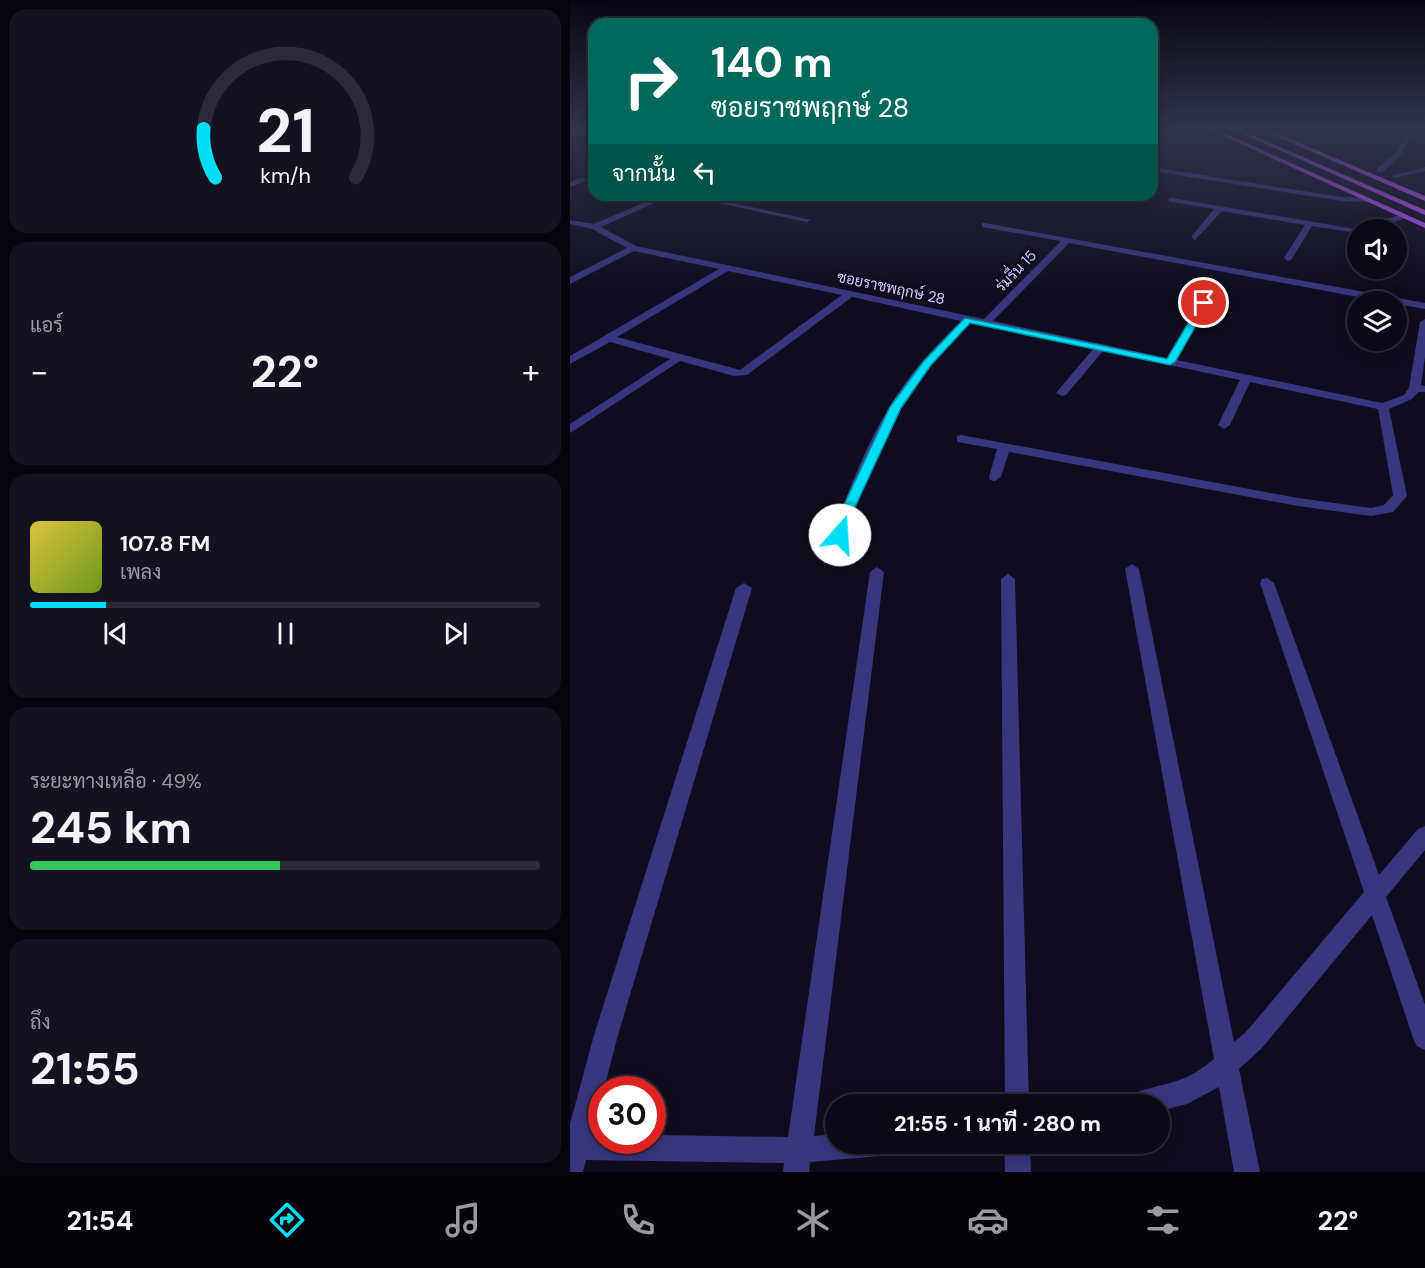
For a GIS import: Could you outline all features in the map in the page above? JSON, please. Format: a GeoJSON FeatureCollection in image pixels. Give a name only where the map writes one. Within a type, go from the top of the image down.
{"type":"FeatureCollection","features":[{"type":"Feature","properties":{"kind":"main road"},"geometry":{"type":"LineString","coordinates":[[1325,182],[1425,225]]}},
{"type":"Feature","properties":{"kind":"main road"},"geometry":{"type":"LineString","coordinates":[[1354,182],[1425,213]]}},
{"type":"Feature","properties":{"kind":"main road"},"geometry":{"type":"LineString","coordinates":[[1385,182],[1425,199]]}},
{"type":"Feature","properties":{"kind":"street"},"geometry":{"type":"LineString","coordinates":[[1233,182],[1330,197],[1365,200]]}},
{"type":"Feature","properties":{"kind":"street"},"geometry":{"type":"LineString","coordinates":[[1172,200],[1347,229]]}},
{"type":"Feature","properties":{"kind":"street"},"geometry":{"type":"LineString","coordinates":[[596,227],[654,201]]}},
{"type":"Feature","properties":{"kind":"street"},"geometry":{"type":"LineString","coordinates":[[714,201],[807,220]]}},
{"type":"Feature","properties":{"kind":"street"},"geometry":{"type":"LineString","coordinates":[[1195,237],[1220,208]]}},
{"type":"Feature","properties":{"kind":"street"},"geometry":{"type":"LineString","coordinates":[[1395,219],[1402,216]]}},
{"type":"Feature","properties":{"kind":"street","name":"ซอยราชพฤกษ์ 28"},"geometry":{"type":"LineString","coordinates":[[570,222],[596,227],[633,248],[1383,407]]}},
{"type":"Feature","properties":{"kind":"street"},"geometry":{"type":"LineString","coordinates":[[1288,258],[1310,223]]}},
{"type":"Feature","properties":{"kind":"street"},"geometry":{"type":"LineString","coordinates":[[985,225],[1425,306]]}},
{"type":"Feature","properties":{"kind":"street","name":"ร่มรื่น 15"},"geometry":{"type":"LineString","coordinates":[[987,323],[1067,240]]}},
{"type":"Feature","properties":{"kind":"street"},"geometry":{"type":"LineString","coordinates":[[570,282],[633,248]]}},
{"type":"Feature","properties":{"kind":"street"},"geometry":{"type":"LineString","coordinates":[[570,361],[727,268]]}},
{"type":"Feature","properties":{"kind":"street"},"geometry":{"type":"LineString","coordinates":[[608,338],[734,373],[743,373],[753,368],[850,294]]}},
{"type":"Feature","properties":{"kind":"street"},"geometry":{"type":"LineString","coordinates":[[1170,362],[1204,303]]}},
{"type":"Feature","properties":{"kind":"street"},"geometry":{"type":"LineString","coordinates":[[840,535],[849,507],[895,407],[927,363],[968,320]]}},
{"type":"Feature","properties":{"kind":"street"},"geometry":{"type":"LineString","coordinates":[[961,439],[1298,502],[1371,512],[1388,509],[1400,496],[1383,407],[1408,397],[1420,388],[1425,322]]}},
{"type":"Feature","properties":{"kind":"street"},"geometry":{"type":"LineString","coordinates":[[1062,393],[1101,347]]}},
{"type":"Feature","properties":{"kind":"street"},"geometry":{"type":"LineString","coordinates":[[570,429],[678,358]]}},
{"type":"Feature","properties":{"kind":"street"},"geometry":{"type":"LineString","coordinates":[[1224,425],[1246,378]]}},
{"type":"Feature","properties":{"kind":"street"},"geometry":{"type":"LineString","coordinates":[[995,477],[1004,447]]}},
{"type":"Feature","properties":{"kind":"street"},"geometry":{"type":"LineString","coordinates":[[1132,569],[1247,1172]]}},
{"type":"Feature","properties":{"kind":"street"},"geometry":{"type":"LineString","coordinates":[[797,1161],[877,572]]}},
{"type":"Feature","properties":{"kind":"street"},"geometry":{"type":"LineString","coordinates":[[1008,579],[1017,1094]]}},
{"type":"Feature","properties":{"kind":"street"},"geometry":{"type":"LineString","coordinates":[[1267,583],[1425,1038]]}},
{"type":"Feature","properties":{"kind":"street"},"geometry":{"type":"LineString","coordinates":[[570,1172],[606,1035],[744,588]]}},
{"type":"Feature","properties":{"kind":"street"},"geometry":{"type":"LineString","coordinates":[[1170,1096],[1187,1092],[1206,1082],[1254,1040],[1425,835]]}},
{"type":"Feature","properties":{"kind":"street"},"geometry":{"type":"LineString","coordinates":[[578,1147],[797,1161],[830,1154]]}},
{"type":"Feature","properties":{"kind":"street"},"geometry":{"type":"LineString","coordinates":[[1017,1154],[1018,1172]]}},
{"type":"Feature","properties":{"kind":"route"},"geometry":{"type":"LineString","coordinates":[[840,535],[849,507],[895,407],[927,363],[968,320],[1170,362],[1204,303]]}}]}
